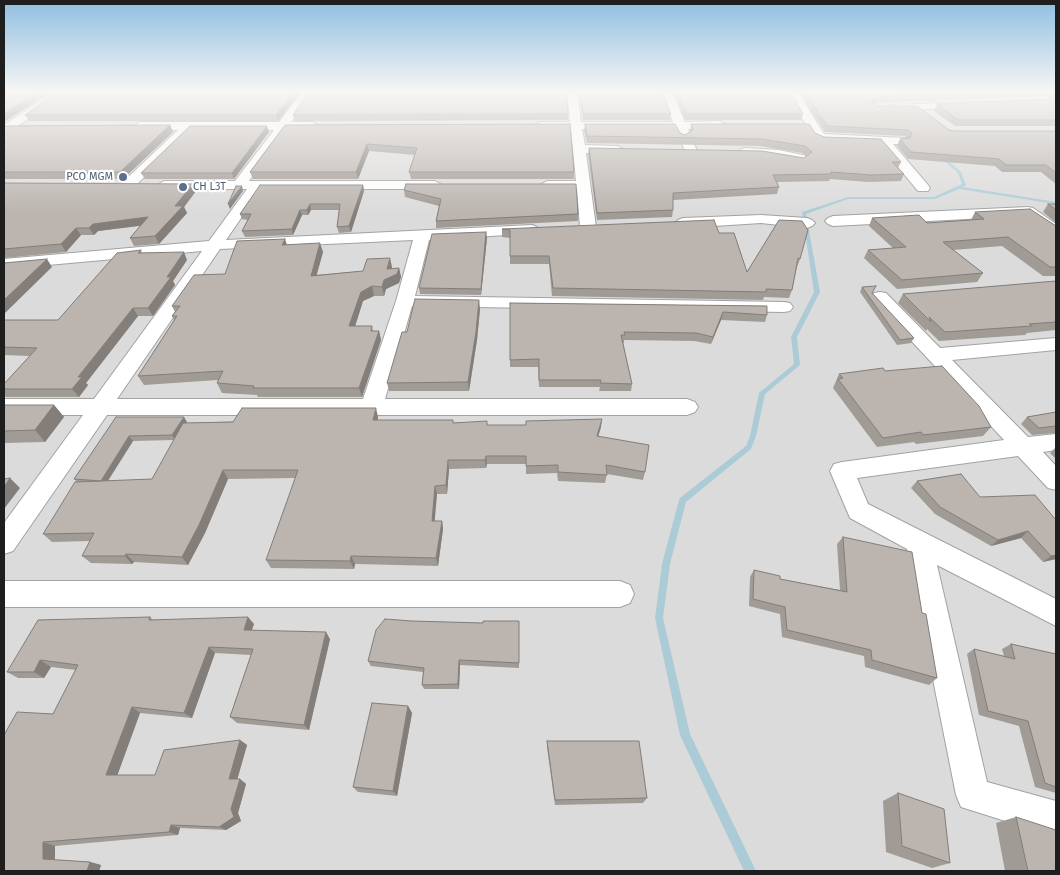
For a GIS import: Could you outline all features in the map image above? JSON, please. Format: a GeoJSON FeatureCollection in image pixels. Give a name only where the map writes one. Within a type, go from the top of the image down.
{"type":"FeatureCollection","features":[{"type":"Feature","properties":{"kind":"street"},"geometry":{"type":"LineString","coordinates":[[128,185],[183,132]]}},
{"type":"Feature","properties":{"kind":"street"},"geometry":{"type":"LineString","coordinates":[[4,543],[214,245],[279,132]]}},
{"type":"Feature","properties":{"kind":"street"},"geometry":{"type":"LineString","coordinates":[[577,132],[588,227]]}},
{"type":"Feature","properties":{"kind":"street"},"geometry":{"type":"LineString","coordinates":[[672,151],[696,151],[684,132]]}},
{"type":"Feature","properties":{"kind":"street"},"geometry":{"type":"LineString","coordinates":[[816,132],[818,136],[822,138],[901,141]]}},
{"type":"Feature","properties":{"kind":"street"},"geometry":{"type":"LineString","coordinates":[[883,141],[923,188]]}},
{"type":"Feature","properties":{"kind":"street"},"geometry":{"type":"LineString","coordinates":[[579,149],[635,150]]}},
{"type":"Feature","properties":{"kind":"street"},"geometry":{"type":"LineString","coordinates":[[730,152],[779,154],[802,159]]}},
{"type":"Feature","properties":{"kind":"street"},"geometry":{"type":"LineString","coordinates":[[110,185],[445,185]]}},
{"type":"Feature","properties":{"kind":"street"},"geometry":{"type":"LineString","coordinates":[[534,185],[583,185]]}},
{"type":"Feature","properties":{"kind":"street"},"geometry":{"type":"LineString","coordinates":[[833,221],[1028,211],[1056,231]]}},
{"type":"Feature","properties":{"kind":"street"},"geometry":{"type":"LineString","coordinates":[[665,224],[760,219],[808,223]]}},
{"type":"Feature","properties":{"kind":"street"},"geometry":{"type":"LineString","coordinates":[[569,228],[608,226]]}},
{"type":"Feature","properties":{"kind":"street"},"geometry":{"type":"LineString","coordinates":[[4,264],[214,245],[549,229]]}},
{"type":"Feature","properties":{"kind":"street"},"geometry":{"type":"LineString","coordinates":[[372,406],[405,302],[422,235]]}},
{"type":"Feature","properties":{"kind":"street"},"geometry":{"type":"LineString","coordinates":[[900,295],[880,297],[1056,481]]}},
{"type":"Feature","properties":{"kind":"street"},"geometry":{"type":"LineString","coordinates":[[405,302],[784,306]]}},
{"type":"Feature","properties":{"kind":"street"},"geometry":{"type":"LineString","coordinates":[[936,355],[1056,344]]}},
{"type":"Feature","properties":{"kind":"street"},"geometry":{"type":"LineString","coordinates":[[4,407],[687,407]]}},
{"type":"Feature","properties":{"kind":"street"},"geometry":{"type":"LineString","coordinates":[[1056,442],[842,471],[859,511],[1056,613]]}},
{"type":"Feature","properties":{"kind":"street"},"geometry":{"type":"LineString","coordinates":[[919,542],[974,795],[1056,819]]}},
{"type":"Feature","properties":{"kind":"street"},"geometry":{"type":"LineString","coordinates":[[4,594],[620,594]]}},
{"type":"Feature","properties":{"kind":"shaded area"},"geometry":{"type":"Polygon","coordinates":[[[4,132],[1056,132],[1056,871],[4,871],[4,132]]]}},
{"type":"Feature","properties":{"kind":"building"},"geometry":{"type":"Polygon","coordinates":[[[4,132],[163,132],[120,172],[4,172],[4,132]]]}},
{"type":"Feature","properties":{"kind":"building"},"geometry":{"type":"Polygon","coordinates":[[[184,132],[263,132],[232,173],[141,173],[184,132]]]}},
{"type":"Feature","properties":{"kind":"building"},"geometry":{"type":"Polygon","coordinates":[[[280,132],[571,132],[574,172],[409,172],[417,148],[367,144],[356,172],[250,172],[280,132]]]}},
{"type":"Feature","properties":{"kind":"building"},"geometry":{"type":"Polygon","coordinates":[[[586,132],[679,132],[685,135],[690,132],[814,132],[824,137],[881,139],[901,162],[892,162],[904,174],[871,175],[831,172],[831,174],[773,175],[779,187],[673,193],[673,210],[597,213],[589,148],[762,151],[804,158],[812,152],[805,146],[762,139],[587,136],[586,132]]]}},
{"type":"Feature","properties":{"kind":"building"},"geometry":{"type":"Polygon","coordinates":[[[910,132],[1056,132],[1056,173],[1046,165],[1006,165],[999,159],[911,152],[900,139],[910,138],[912,133],[910,132]]]}},
{"type":"Feature","properties":{"kind":"building"},"geometry":{"type":"Polygon","coordinates":[[[4,183],[193,184],[175,206],[183,206],[155,236],[130,238],[148,217],[93,224],[89,228],[76,228],[61,244],[4,249],[4,183]]]}},
{"type":"Feature","properties":{"kind":"building"},"geometry":{"type":"Polygon","coordinates":[[[406,184],[576,184],[578,214],[436,221],[441,199],[404,190],[406,184]]]}},
{"type":"Feature","properties":{"kind":"building"},"geometry":{"type":"Polygon","coordinates":[[[260,185],[363,185],[349,226],[337,227],[340,204],[310,204],[307,210],[300,210],[292,229],[242,231],[251,214],[240,214],[260,185]]]}},
{"type":"Feature","properties":{"kind":"building"},"geometry":{"type":"Polygon","coordinates":[[[236,186],[242,186],[228,204],[236,186]]]}},
{"type":"Feature","properties":{"kind":"building"},"geometry":{"type":"Polygon","coordinates":[[[1048,204],[1056,204],[1056,210],[1048,204]]]}},
{"type":"Feature","properties":{"kind":"building"},"geometry":{"type":"Polygon","coordinates":[[[1030,209],[1056,226],[1056,267],[1050,267],[1008,237],[943,242],[983,273],[902,280],[868,250],[906,247],[872,218],[919,215],[927,223],[984,219],[975,212],[1030,209]]]}},
{"type":"Feature","properties":{"kind":"building"},"geometry":{"type":"Polygon","coordinates":[[[714,220],[719,233],[734,233],[747,272],[779,220],[802,221],[808,230],[800,259],[798,258],[792,290],[766,289],[766,292],[553,288],[549,256],[510,256],[510,230],[502,229],[714,220]]]}},
{"type":"Feature","properties":{"kind":"building"},"geometry":{"type":"Polygon","coordinates":[[[486,232],[481,289],[419,288],[432,234],[486,232]]]}},
{"type":"Feature","properties":{"kind":"building"},"geometry":{"type":"Polygon","coordinates":[[[285,239],[282,245],[320,243],[311,276],[363,271],[367,259],[390,258],[387,269],[399,268],[397,274],[384,280],[382,287],[372,286],[361,292],[349,326],[372,326],[371,331],[379,331],[359,388],[253,388],[254,386],[217,383],[223,371],[138,376],[177,316],[172,316],[180,306],[172,306],[194,275],[225,274],[237,241],[285,239]]]}},
{"type":"Feature","properties":{"kind":"building"},"geometry":{"type":"Polygon","coordinates":[[[141,250],[138,253],[184,252],[167,277],[171,277],[148,308],[133,308],[78,377],[82,377],[72,389],[4,389],[4,384],[37,348],[4,347],[4,320],[58,320],[117,253],[141,250]]]}},
{"type":"Feature","properties":{"kind":"building"},"geometry":{"type":"Polygon","coordinates":[[[47,259],[4,300],[4,263],[47,259]]]}},
{"type":"Feature","properties":{"kind":"building"},"geometry":{"type":"Polygon","coordinates":[[[1056,281],[1056,322],[1029,324],[1032,326],[945,332],[929,317],[931,322],[903,294],[1056,281]]]}},
{"type":"Feature","properties":{"kind":"building"},"geometry":{"type":"Polygon","coordinates":[[[876,286],[872,293],[914,338],[900,340],[862,287],[876,286]]]}},
{"type":"Feature","properties":{"kind":"building"},"geometry":{"type":"Polygon","coordinates":[[[415,299],[479,300],[468,382],[387,383],[402,332],[407,332],[415,299]]]}},
{"type":"Feature","properties":{"kind":"building"},"geometry":{"type":"Polygon","coordinates":[[[510,303],[767,306],[767,315],[723,312],[713,337],[696,333],[624,332],[625,335],[621,335],[632,384],[600,383],[601,380],[539,380],[539,359],[510,360],[510,303]]]}},
{"type":"Feature","properties":{"kind":"building"},"geometry":{"type":"Polygon","coordinates":[[[942,366],[979,406],[991,427],[923,435],[921,432],[883,438],[838,379],[843,378],[839,374],[883,368],[885,371],[942,366]]]}},
{"type":"Feature","properties":{"kind":"building"},"geometry":{"type":"Polygon","coordinates":[[[4,405],[54,405],[35,430],[4,431],[4,405]]]}},
{"type":"Feature","properties":{"kind":"building"},"geometry":{"type":"Polygon","coordinates":[[[242,408],[376,408],[373,420],[453,420],[453,423],[487,421],[487,425],[526,425],[526,421],[602,419],[597,436],[649,445],[645,472],[606,465],[607,475],[558,472],[558,465],[526,466],[526,456],[486,456],[485,460],[448,460],[446,485],[435,486],[432,521],[442,521],[436,558],[351,556],[350,561],[266,560],[298,470],[223,470],[199,525],[182,557],[126,554],[125,556],[82,556],[94,533],[43,534],[75,482],[152,479],[183,423],[233,422],[242,408]]]}},
{"type":"Feature","properties":{"kind":"building"},"geometry":{"type":"Polygon","coordinates":[[[1056,412],[1056,426],[1039,428],[1027,417],[1056,412]]]}},
{"type":"Feature","properties":{"kind":"building"},"geometry":{"type":"Polygon","coordinates":[[[116,417],[184,417],[172,435],[129,436],[101,481],[74,479],[116,417]]]}},
{"type":"Feature","properties":{"kind":"building"},"geometry":{"type":"Polygon","coordinates":[[[961,474],[980,497],[1035,495],[1056,520],[1056,555],[1051,556],[1028,531],[998,540],[940,507],[917,481],[961,474]]]}},
{"type":"Feature","properties":{"kind":"building"},"geometry":{"type":"Polygon","coordinates":[[[10,478],[4,487],[4,479],[10,478]]]}},
{"type":"Feature","properties":{"kind":"building"},"geometry":{"type":"Polygon","coordinates":[[[843,537],[912,552],[922,613],[926,614],[937,678],[872,660],[871,650],[787,630],[785,607],[753,599],[754,570],[780,576],[780,579],[847,592],[843,537]]]}},
{"type":"Feature","properties":{"kind":"building"},"geometry":{"type":"Polygon","coordinates":[[[150,617],[149,620],[248,617],[244,630],[326,632],[304,725],[230,717],[253,649],[209,647],[184,713],[132,707],[106,775],[155,775],[164,750],[240,740],[229,779],[240,779],[231,809],[234,817],[219,827],[171,825],[169,832],[43,842],[43,859],[90,862],[87,871],[4,871],[4,735],[17,712],[53,714],[78,665],[40,660],[34,672],[7,672],[38,620],[150,617]]]}},
{"type":"Feature","properties":{"kind":"building"},"geometry":{"type":"Polygon","coordinates":[[[385,619],[483,623],[483,621],[519,621],[519,663],[459,660],[458,684],[422,685],[424,668],[368,661],[376,630],[385,619]]]}},
{"type":"Feature","properties":{"kind":"building"},"geometry":{"type":"Polygon","coordinates":[[[1011,644],[1056,654],[1056,787],[1045,783],[1028,721],[988,711],[974,649],[1015,659],[1011,644]]]}},
{"type":"Feature","properties":{"kind":"building"},"geometry":{"type":"Polygon","coordinates":[[[372,703],[408,706],[393,791],[353,787],[372,703]]]}},
{"type":"Feature","properties":{"kind":"building"},"geometry":{"type":"Polygon","coordinates":[[[547,741],[639,741],[647,798],[555,800],[547,741]]]}},
{"type":"Feature","properties":{"kind":"building"},"geometry":{"type":"Polygon","coordinates":[[[898,793],[944,809],[950,863],[902,846],[898,793]]]}},
{"type":"Feature","properties":{"kind":"building"},"geometry":{"type":"Polygon","coordinates":[[[1016,817],[1056,830],[1056,871],[1028,871],[1016,817]]]}},
{"type":"Feature","properties":{"kind":"waterway"},"geometry":{"type":"LineString","coordinates":[[750,871],[685,735],[659,618],[666,564],[683,500],[749,447],[762,393],[797,365],[794,337],[817,292],[804,213],[848,198],[935,198],[964,185],[960,173],[942,157]]}},
{"type":"Feature","properties":{"kind":"waterway"},"geometry":{"type":"LineString","coordinates":[[960,188],[1056,203]]}},
{"type":"Feature","properties":{"kind":"place","name":"PCO MGM"},"geometry":{"type":"Point","coordinates":[123,177]}},
{"type":"Feature","properties":{"kind":"place","name":"CH L3T"},"geometry":{"type":"Point","coordinates":[183,187]}}]}
